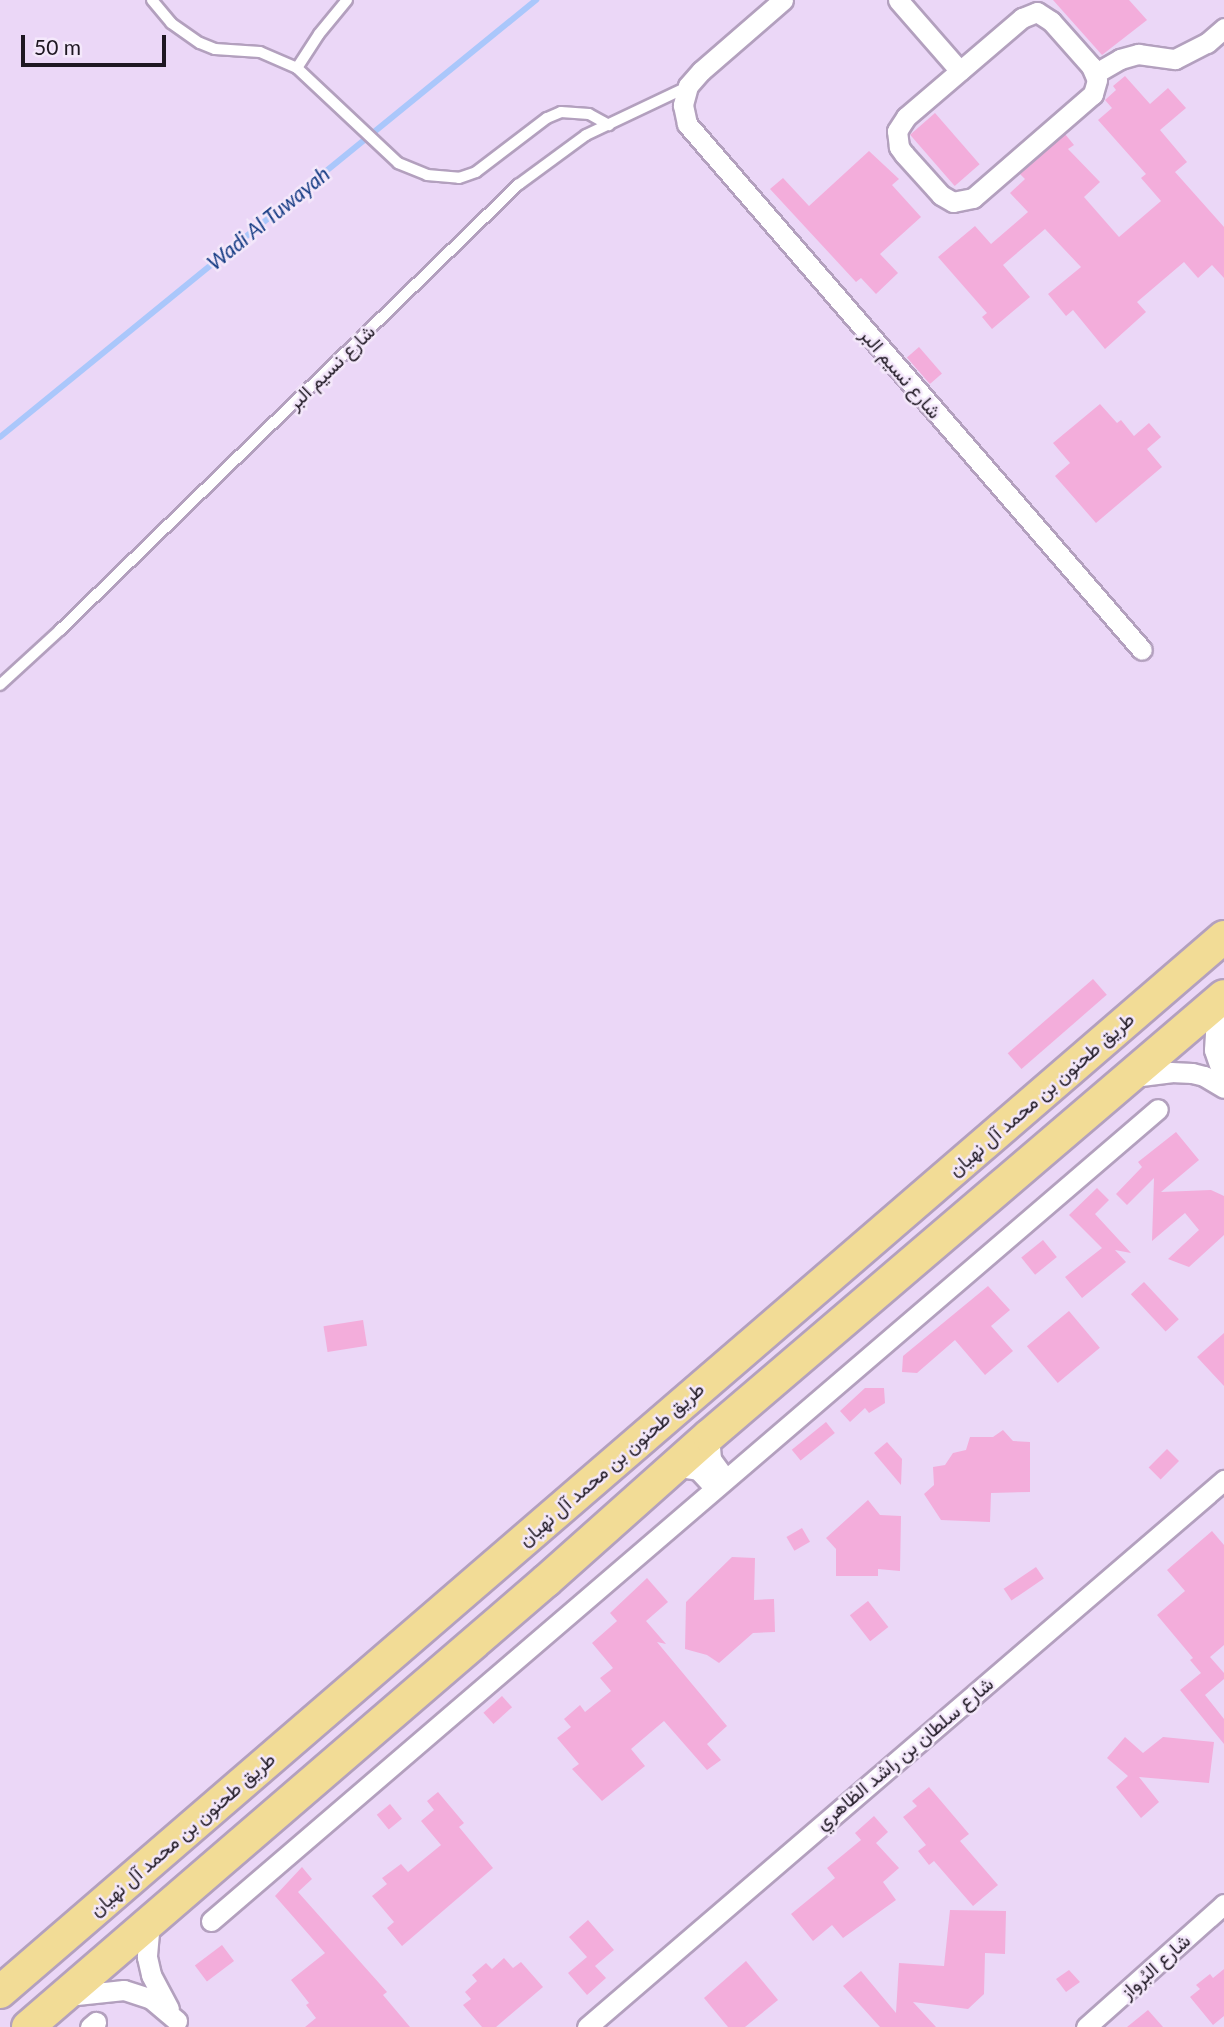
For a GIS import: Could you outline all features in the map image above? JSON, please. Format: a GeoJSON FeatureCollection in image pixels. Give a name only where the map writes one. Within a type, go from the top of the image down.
{"type":"FeatureCollection","features":[{"type":"Feature","properties":{"kind":"main road","name":"طريق طحنون بن محمد آل نهيان"},"geometry":{"type":"LineString","coordinates":[[0,1992],[1224,937]]}},
{"type":"Feature","properties":{"kind":"main road"},"geometry":{"type":"LineString","coordinates":[[28,2027],[546,1581],[674,1466],[1221,999]]}},
{"type":"Feature","properties":{"kind":"main road"},"geometry":{"type":"LineString","coordinates":[[546,1581],[539,1562],[543,1548],[673,1431],[710,1380]]}},
{"type":"Feature","properties":{"kind":"street","name":"شارع نسيم البر"},"geometry":{"type":"LineString","coordinates":[[783,0],[701,71],[688,86],[683,105],[687,124],[1142,650]]}},
{"type":"Feature","properties":{"kind":"street"},"geometry":{"type":"LineString","coordinates":[[898,0],[960,71]]}},
{"type":"Feature","properties":{"kind":"street"},"geometry":{"type":"LineString","coordinates":[[1037,12],[1052,21],[1096,73],[1096,87],[1088,100],[973,198],[960,203],[941,195],[904,154],[897,139],[901,123],[1021,18],[1037,12]]}},
{"type":"Feature","properties":{"kind":"street"},"geometry":{"type":"LineString","coordinates":[[1096,73],[1121,59],[1138,54],[1175,59],[1207,43],[1224,27]]}},
{"type":"Feature","properties":{"kind":"street"},"geometry":{"type":"LineString","coordinates":[[1221,999],[1213,1017],[1213,1050],[1224,1079]]}},
{"type":"Feature","properties":{"kind":"street"},"geometry":{"type":"LineString","coordinates":[[1129,1078],[1171,1072],[1192,1073],[1224,1088]]}},
{"type":"Feature","properties":{"kind":"street"},"geometry":{"type":"LineString","coordinates":[[211,1921],[1158,1109]]}},
{"type":"Feature","properties":{"kind":"street"},"geometry":{"type":"LineString","coordinates":[[709,1436],[711,1459],[719,1483]]}},
{"type":"Feature","properties":{"kind":"street"},"geometry":{"type":"LineString","coordinates":[[674,1466],[698,1470],[719,1483]]}},
{"type":"Feature","properties":{"kind":"street","name":"شارع سلطان بن راشد الظاهري"},"geometry":{"type":"LineString","coordinates":[[587,2027],[1224,1480]]}},
{"type":"Feature","properties":{"kind":"street","name":"شارع البُرواز"},"geometry":{"type":"LineString","coordinates":[[1086,2027],[1224,1904]]}},
{"type":"Feature","properties":{"kind":"street"},"geometry":{"type":"LineString","coordinates":[[150,1921],[147,1957],[151,1975],[180,2024]]}},
{"type":"Feature","properties":{"kind":"street"},"geometry":{"type":"LineString","coordinates":[[62,1997],[124,1990],[151,1999],[180,2024]]}},
{"type":"Feature","properties":{"kind":"lane"},"geometry":{"type":"LineString","coordinates":[[152,0],[171,23],[200,43],[215,49],[260,52],[297,68],[398,163],[426,175],[458,178],[476,172],[547,118],[561,112],[589,114],[609,125]]}},
{"type":"Feature","properties":{"kind":"lane"},"geometry":{"type":"LineString","coordinates":[[297,68],[319,34],[347,0]]}},
{"type":"Feature","properties":{"kind":"lane","name":"شارع نسيم البر"},"geometry":{"type":"LineString","coordinates":[[0,685],[61,630],[518,185],[578,141],[688,86]]}},
{"type":"Feature","properties":{"kind":"building"},"geometry":{"type":"Polygon","coordinates":[[[1053,0],[1129,0],[1147,20],[1102,55],[1053,0]]]}},
{"type":"Feature","properties":{"kind":"building"},"geometry":{"type":"Polygon","coordinates":[[[1125,76],[1150,104],[1168,88],[1186,108],[1160,130],[1187,162],[1175,172],[1224,227],[1224,278],[1212,265],[1198,278],[1184,262],[1137,302],[1146,312],[1105,349],[1073,310],[1066,316],[1048,294],[1081,267],[1045,229],[1003,265],[1030,297],[992,329],[982,317],[987,313],[938,257],[975,226],[991,244],[1028,212],[1010,193],[1025,179],[1020,174],[1065,134],[1074,145],[1068,149],[1100,182],[1084,197],[1119,237],[1161,201],[1141,178],[1146,174],[1098,120],[1112,108],[1105,100],[1116,90],[1113,86],[1125,76]]]}},
{"type":"Feature","properties":{"kind":"building"},"geometry":{"type":"Polygon","coordinates":[[[935,113],[980,164],[955,186],[910,135],[935,113]]]}},
{"type":"Feature","properties":{"kind":"building"},"geometry":{"type":"Polygon","coordinates":[[[869,151],[899,179],[892,185],[921,217],[880,254],[898,273],[876,294],[861,278],[856,282],[770,189],[783,178],[809,206],[869,151]]]}},
{"type":"Feature","properties":{"kind":"building"},"geometry":{"type":"Polygon","coordinates":[[[919,347],[942,373],[930,384],[907,357],[919,347]]]}},
{"type":"Feature","properties":{"kind":"building"},"geometry":{"type":"Polygon","coordinates":[[[1100,404],[1117,423],[1121,420],[1134,436],[1149,423],[1161,437],[1147,449],[1162,467],[1096,523],[1055,476],[1070,463],[1053,443],[1100,404]]]}},
{"type":"Feature","properties":{"kind":"building"},"geometry":{"type":"Polygon","coordinates":[[[1093,979],[1107,995],[1021,1069],[1008,1053],[1093,979]]]}},
{"type":"Feature","properties":{"kind":"building"},"geometry":{"type":"Polygon","coordinates":[[[1176,1132],[1199,1160],[1161,1192],[1211,1190],[1224,1196],[1224,1235],[1189,1267],[1168,1259],[1199,1230],[1185,1213],[1152,1241],[1154,1178],[1127,1205],[1116,1194],[1142,1167],[1138,1162],[1176,1132]]]}},
{"type":"Feature","properties":{"kind":"building"},"geometry":{"type":"Polygon","coordinates":[[[1097,1188],[1109,1200],[1095,1214],[1131,1253],[1115,1250],[1126,1262],[1082,1298],[1065,1277],[1102,1248],[1069,1215],[1097,1188]]]}},
{"type":"Feature","properties":{"kind":"building"},"geometry":{"type":"Polygon","coordinates":[[[1043,1240],[1057,1257],[1035,1275],[1021,1258],[1043,1240]]]}},
{"type":"Feature","properties":{"kind":"building"},"geometry":{"type":"Polygon","coordinates":[[[1144,1282],[1179,1319],[1166,1332],[1131,1294],[1144,1282]]]}},
{"type":"Feature","properties":{"kind":"building"},"geometry":{"type":"Polygon","coordinates":[[[988,1286],[1010,1310],[991,1326],[1013,1351],[985,1375],[955,1340],[917,1373],[902,1372],[903,1356],[988,1286]]]}},
{"type":"Feature","properties":{"kind":"building"},"geometry":{"type":"Polygon","coordinates":[[[1069,1311],[1100,1348],[1058,1383],[1027,1346],[1069,1311]]]}},
{"type":"Feature","properties":{"kind":"building"},"geometry":{"type":"Polygon","coordinates":[[[363,1320],[367,1346],[328,1352],[323,1326],[363,1320]]]}},
{"type":"Feature","properties":{"kind":"building"},"geometry":{"type":"Polygon","coordinates":[[[1224,1333],[1224,1386],[1197,1357],[1224,1333]]]}},
{"type":"Feature","properties":{"kind":"building"},"geometry":{"type":"Polygon","coordinates":[[[865,1388],[884,1388],[885,1403],[869,1413],[865,1408],[850,1422],[840,1411],[865,1388]]]}},
{"type":"Feature","properties":{"kind":"building"},"geometry":{"type":"Polygon","coordinates":[[[826,1422],[835,1433],[801,1461],[792,1450],[826,1422]]]}},
{"type":"Feature","properties":{"kind":"building"},"geometry":{"type":"Polygon","coordinates":[[[1003,1430],[1013,1441],[1030,1442],[1030,1492],[991,1493],[990,1522],[941,1520],[924,1494],[934,1485],[933,1467],[945,1465],[953,1453],[966,1450],[970,1437],[993,1437],[1003,1430]]]}},
{"type":"Feature","properties":{"kind":"building"},"geometry":{"type":"Polygon","coordinates":[[[887,1442],[902,1459],[901,1485],[874,1453],[887,1442]]]}},
{"type":"Feature","properties":{"kind":"building"},"geometry":{"type":"Polygon","coordinates":[[[1167,1449],[1179,1461],[1161,1479],[1149,1467],[1167,1449]]]}},
{"type":"Feature","properties":{"kind":"building"},"geometry":{"type":"Polygon","coordinates":[[[868,1500],[880,1515],[901,1516],[900,1571],[878,1569],[878,1576],[836,1576],[836,1549],[826,1538],[868,1500]]]}},
{"type":"Feature","properties":{"kind":"building"},"geometry":{"type":"Polygon","coordinates":[[[802,1528],[810,1542],[794,1551],[786,1537],[802,1528]]]}},
{"type":"Feature","properties":{"kind":"building"},"geometry":{"type":"Polygon","coordinates":[[[1212,1531],[1224,1545],[1224,1645],[1210,1657],[1224,1673],[1224,1679],[1205,1695],[1224,1719],[1224,1744],[1180,1690],[1201,1673],[1190,1660],[1193,1658],[1157,1615],[1185,1591],[1167,1570],[1212,1531]]]}},
{"type":"Feature","properties":{"kind":"building"},"geometry":{"type":"Polygon","coordinates":[[[732,1557],[755,1558],[754,1600],[774,1599],[775,1632],[753,1633],[719,1663],[707,1655],[685,1649],[686,1602],[732,1557]]]}},
{"type":"Feature","properties":{"kind":"building"},"geometry":{"type":"Polygon","coordinates":[[[1036,1567],[1044,1579],[1011,1600],[1004,1589],[1036,1567]]]}},
{"type":"Feature","properties":{"kind":"building"},"geometry":{"type":"Polygon","coordinates":[[[647,1578],[668,1602],[646,1621],[666,1644],[657,1642],[727,1726],[707,1744],[721,1760],[707,1770],[664,1721],[631,1749],[645,1766],[602,1801],[572,1769],[579,1764],[557,1738],[571,1727],[564,1719],[580,1705],[585,1712],[611,1691],[600,1678],[613,1668],[592,1643],[617,1621],[610,1613],[647,1578]]]}},
{"type":"Feature","properties":{"kind":"building"},"geometry":{"type":"Polygon","coordinates":[[[868,1601],[888,1627],[870,1641],[850,1615],[868,1601]]]}},
{"type":"Feature","properties":{"kind":"building"},"geometry":{"type":"Polygon","coordinates":[[[502,1696],[512,1707],[493,1724],[483,1713],[502,1696]]]}},
{"type":"Feature","properties":{"kind":"building"},"geometry":{"type":"Polygon","coordinates":[[[1125,1737],[1143,1753],[1163,1737],[1214,1742],[1209,1783],[1139,1777],[1159,1802],[1141,1818],[1116,1787],[1128,1776],[1107,1758],[1125,1737]]]}},
{"type":"Feature","properties":{"kind":"building"},"geometry":{"type":"Polygon","coordinates":[[[929,1787],[969,1834],[960,1841],[998,1885],[973,1906],[934,1861],[929,1865],[918,1851],[926,1845],[903,1817],[917,1806],[912,1801],[929,1787]]]}},
{"type":"Feature","properties":{"kind":"building"},"geometry":{"type":"Polygon","coordinates":[[[438,1792],[464,1823],[459,1827],[493,1868],[402,1946],[387,1928],[394,1922],[372,1896],[387,1884],[382,1878],[401,1864],[408,1872],[441,1845],[421,1821],[434,1810],[427,1801],[438,1792]]]}},
{"type":"Feature","properties":{"kind":"building"},"geometry":{"type":"Polygon","coordinates":[[[390,1804],[402,1819],[389,1829],[377,1815],[390,1804]]]}},
{"type":"Feature","properties":{"kind":"building"},"geometry":{"type":"Polygon","coordinates":[[[874,1816],[888,1832],[876,1843],[899,1868],[883,1882],[896,1900],[843,1938],[832,1925],[813,1941],[791,1914],[835,1878],[827,1868],[861,1840],[855,1833],[874,1816]]]}},
{"type":"Feature","properties":{"kind":"building"},"geometry":{"type":"Polygon","coordinates":[[[302,1867],[312,1879],[298,1892],[387,1992],[383,1995],[410,2027],[305,2027],[316,2018],[306,2005],[309,2003],[291,1980],[325,1953],[275,1896],[302,1867]]]}},
{"type":"Feature","properties":{"kind":"building"},"geometry":{"type":"Polygon","coordinates":[[[950,1910],[1006,1911],[1005,1954],[985,1953],[984,1994],[968,2009],[913,2002],[936,2027],[880,2027],[843,1986],[861,1971],[896,2013],[899,1963],[944,1966],[950,1910]]]}},
{"type":"Feature","properties":{"kind":"building"},"geometry":{"type":"Polygon","coordinates":[[[588,1920],[614,1950],[595,1966],[606,1978],[587,1995],[568,1973],[587,1957],[569,1937],[588,1920]]]}},
{"type":"Feature","properties":{"kind":"building"},"geometry":{"type":"Polygon","coordinates":[[[222,1945],[234,1961],[207,1981],[195,1965],[222,1945]]]}},
{"type":"Feature","properties":{"kind":"building"},"geometry":{"type":"Polygon","coordinates":[[[504,1958],[513,1968],[521,1962],[543,1987],[496,2027],[482,2027],[463,2005],[471,1999],[465,1992],[477,1981],[472,1975],[486,1963],[492,1969],[504,1958]]]}},
{"type":"Feature","properties":{"kind":"building"},"geometry":{"type":"Polygon","coordinates":[[[746,1961],[778,2000],[745,2027],[728,2027],[704,1998],[746,1961]]]}},
{"type":"Feature","properties":{"kind":"building"},"geometry":{"type":"Polygon","coordinates":[[[1224,1969],[1224,2016],[1213,2025],[1190,1997],[1200,1989],[1196,1985],[1210,1974],[1213,1978],[1224,1969]]]}},
{"type":"Feature","properties":{"kind":"building"},"geometry":{"type":"Polygon","coordinates":[[[1069,1970],[1080,1982],[1066,1992],[1056,1979],[1069,1970]]]}},
{"type":"Feature","properties":{"kind":"building"},"geometry":{"type":"Polygon","coordinates":[[[1148,2010],[1163,2027],[1127,2027],[1148,2010]]]}},
{"type":"Feature","properties":{"kind":"waterway","name":"Wadi Al Tuwayah"},"geometry":{"type":"LineString","coordinates":[[0,437],[536,0]]}}]}
